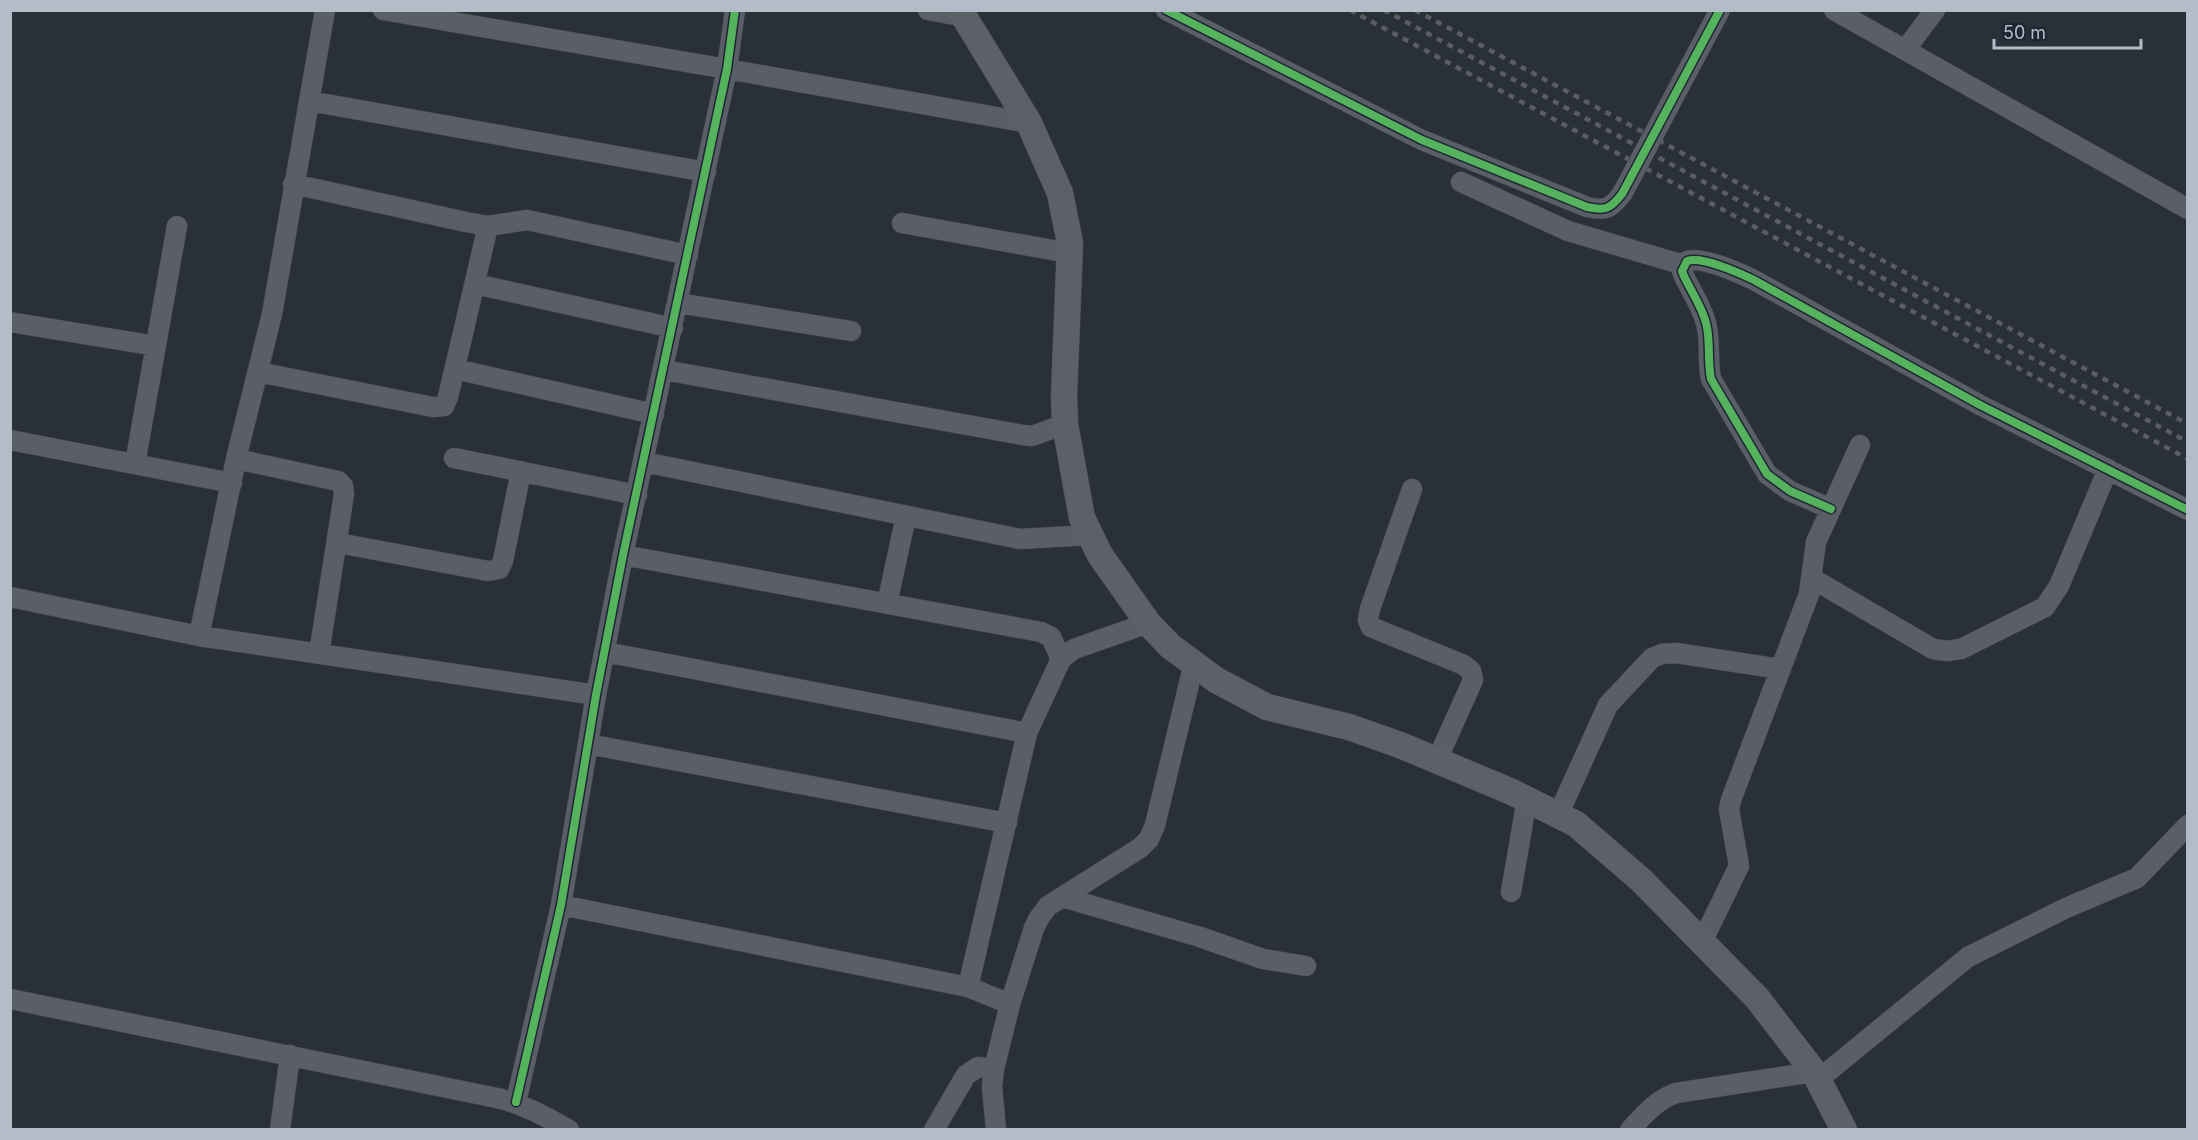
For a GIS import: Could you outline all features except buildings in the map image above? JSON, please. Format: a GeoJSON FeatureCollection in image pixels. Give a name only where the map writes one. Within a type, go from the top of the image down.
{"type":"FeatureCollection","features":[{"type":"Feature","properties":{"kind":"main road"},"geometry":{"type":"LineString","coordinates":[[962,14],[1029,123],[1060,193],[1070,243],[1065,424],[1082,518],[1100,555],[1148,623],[1170,646],[1216,680],[1267,706],[1349,727],[1437,760],[1527,799],[1576,824],[1641,880],[1756,998],[1817,1075],[1844,1130]]}},
{"type":"Feature","properties":{"kind":"street"},"geometry":{"type":"LineString","coordinates":[[199,636],[236,459],[272,314],[325,10]]}},
{"type":"Feature","properties":{"kind":"street"},"geometry":{"type":"LineString","coordinates":[[383,10],[1029,123]]}},
{"type":"Feature","properties":{"kind":"street"},"geometry":{"type":"LineString","coordinates":[[516,1102],[561,905],[596,695],[623,555],[728,69],[735,10]]}},
{"type":"Feature","properties":{"kind":"street"},"geometry":{"type":"LineString","coordinates":[[928,10],[962,14]]}},
{"type":"Feature","properties":{"kind":"street"},"geometry":{"type":"LineString","coordinates":[[1166,10],[1416,137],[1587,207],[1602,210],[1613,205],[1622,194],[1720,10]]}},
{"type":"Feature","properties":{"kind":"street"},"geometry":{"type":"LineString","coordinates":[[1834,10],[2187,209]]}},
{"type":"Feature","properties":{"kind":"street"},"geometry":{"type":"LineString","coordinates":[[1905,50],[1935,10]]}},
{"type":"Feature","properties":{"kind":"street"},"geometry":{"type":"LineString","coordinates":[[309,101],[706,172]]}},
{"type":"Feature","properties":{"kind":"street"},"geometry":{"type":"LineString","coordinates":[[1461,182],[1568,231],[1684,265]]}},
{"type":"Feature","properties":{"kind":"street"},"geometry":{"type":"LineString","coordinates":[[293,184],[488,226],[527,220],[688,255]]}},
{"type":"Feature","properties":{"kind":"street"},"geometry":{"type":"LineString","coordinates":[[902,223],[1069,252]]}},
{"type":"Feature","properties":{"kind":"street"},"geometry":{"type":"LineString","coordinates":[[135,464],[177,226]]}},
{"type":"Feature","properties":{"kind":"street"},"geometry":{"type":"LineString","coordinates":[[258,372],[433,407],[444,406],[448,398],[488,226]]}},
{"type":"Feature","properties":{"kind":"street"},"geometry":{"type":"LineString","coordinates":[[1831,509],[1790,492],[1767,474],[1711,379],[1708,366],[1706,321],[1682,271],[1684,265],[1692,260],[1736,271],[1754,280],[1980,405],[2187,510]]}},
{"type":"Feature","properties":{"kind":"street"},"geometry":{"type":"LineString","coordinates":[[475,285],[673,328]]}},
{"type":"Feature","properties":{"kind":"street"},"geometry":{"type":"LineString","coordinates":[[678,303],[851,331]]}},
{"type":"Feature","properties":{"kind":"street"},"geometry":{"type":"LineString","coordinates":[[10,322],[156,346]]}},
{"type":"Feature","properties":{"kind":"street"},"geometry":{"type":"LineString","coordinates":[[455,369],[654,414]]}},
{"type":"Feature","properties":{"kind":"street"},"geometry":{"type":"LineString","coordinates":[[664,370],[1023,435],[1032,436],[1065,424]]}},
{"type":"Feature","properties":{"kind":"street"},"geometry":{"type":"LineString","coordinates":[[10,440],[232,483]]}},
{"type":"Feature","properties":{"kind":"street"},"geometry":{"type":"LineString","coordinates":[[1702,942],[1739,866],[1729,809],[1809,594],[1813,579],[1816,542],[1860,446]]}},
{"type":"Feature","properties":{"kind":"street"},"geometry":{"type":"LineString","coordinates":[[454,458],[637,495]]}},
{"type":"Feature","properties":{"kind":"street"},"geometry":{"type":"LineString","coordinates":[[236,459],[338,481],[343,486],[345,494],[319,654]]}},
{"type":"Feature","properties":{"kind":"street"},"geometry":{"type":"LineString","coordinates":[[644,462],[1020,539],[1090,535]]}},
{"type":"Feature","properties":{"kind":"street"},"geometry":{"type":"LineString","coordinates":[[1813,579],[1933,649],[1947,651],[1961,649],[2045,608],[2059,586],[2108,469]]}},
{"type":"Feature","properties":{"kind":"street"},"geometry":{"type":"LineString","coordinates":[[338,543],[488,571],[499,569],[503,561],[521,471]]}},
{"type":"Feature","properties":{"kind":"street"},"geometry":{"type":"LineString","coordinates":[[1412,489],[1368,620],[1371,627],[1464,665],[1470,671],[1473,680],[1437,760]]}},
{"type":"Feature","properties":{"kind":"street"},"geometry":{"type":"LineString","coordinates":[[887,604],[906,516]]}},
{"type":"Feature","properties":{"kind":"street"},"geometry":{"type":"LineString","coordinates":[[623,555],[1041,632],[1051,637],[1061,659]]}},
{"type":"Feature","properties":{"kind":"street"},"geometry":{"type":"LineString","coordinates":[[10,597],[199,636],[596,695]]}},
{"type":"Feature","properties":{"kind":"street"},"geometry":{"type":"LineString","coordinates":[[968,987],[1027,733],[1061,659],[1074,649],[1148,623]]}},
{"type":"Feature","properties":{"kind":"street"},"geometry":{"type":"LineString","coordinates":[[605,652],[1027,733]]}},
{"type":"Feature","properties":{"kind":"street"},"geometry":{"type":"LineString","coordinates":[[1558,815],[1608,705],[1652,658],[1676,652],[1781,669]]}},
{"type":"Feature","properties":{"kind":"street"},"geometry":{"type":"LineString","coordinates":[[996,1130],[992,1086],[994,1069],[1010,1004],[1039,918],[1048,906],[1140,848],[1149,839],[1155,825],[1194,663]]}},
{"type":"Feature","properties":{"kind":"street"},"geometry":{"type":"LineString","coordinates":[[588,744],[1007,823]]}},
{"type":"Feature","properties":{"kind":"street"},"geometry":{"type":"LineString","coordinates":[[1511,892],[1527,799]]}},
{"type":"Feature","properties":{"kind":"street"},"geometry":{"type":"LineString","coordinates":[[1630,1130],[1653,1105],[1669,1095],[1817,1075],[1968,957],[2067,908],[2137,878],[2187,825]]}},
{"type":"Feature","properties":{"kind":"street"},"geometry":{"type":"LineString","coordinates":[[1062,897],[1200,937],[1263,959],[1306,966]]}},
{"type":"Feature","properties":{"kind":"street"},"geometry":{"type":"LineString","coordinates":[[561,905],[968,987],[1010,1004]]}},
{"type":"Feature","properties":{"kind":"street"},"geometry":{"type":"LineString","coordinates":[[10,999],[516,1102],[568,1130]]}},
{"type":"Feature","properties":{"kind":"street"},"geometry":{"type":"LineString","coordinates":[[280,1130],[291,1056]]}},
{"type":"Feature","properties":{"kind":"street"},"geometry":{"type":"LineString","coordinates":[[934,1130],[966,1075],[978,1067],[994,1069]]}},
{"type":"Feature","properties":{"kind":"railway"},"geometry":{"type":"LineString","coordinates":[[1350,10],[2188,459]]}},
{"type":"Feature","properties":{"kind":"railway"},"geometry":{"type":"LineString","coordinates":[[1384,10],[2188,442]]}},
{"type":"Feature","properties":{"kind":"railway"},"geometry":{"type":"LineString","coordinates":[[1415,10],[2188,424]]}},
{"type":"Feature","properties":{"kind":"cycle path"},"geometry":{"type":"LineString","coordinates":[[516,1102],[561,905],[596,695],[623,555],[727,69],[735,10]]}},
{"type":"Feature","properties":{"kind":"cycle path"},"geometry":{"type":"LineString","coordinates":[[1166,10],[1422,140],[1587,207],[1599,209],[1611,206],[1622,194],[1720,10]]}},
{"type":"Feature","properties":{"kind":"cycle path"},"geometry":{"type":"LineString","coordinates":[[1831,509],[1790,491],[1767,474],[1711,379],[1706,323],[1682,271],[1687,261],[1711,263],[1754,280],[1980,405],[2188,510]]}}]}
